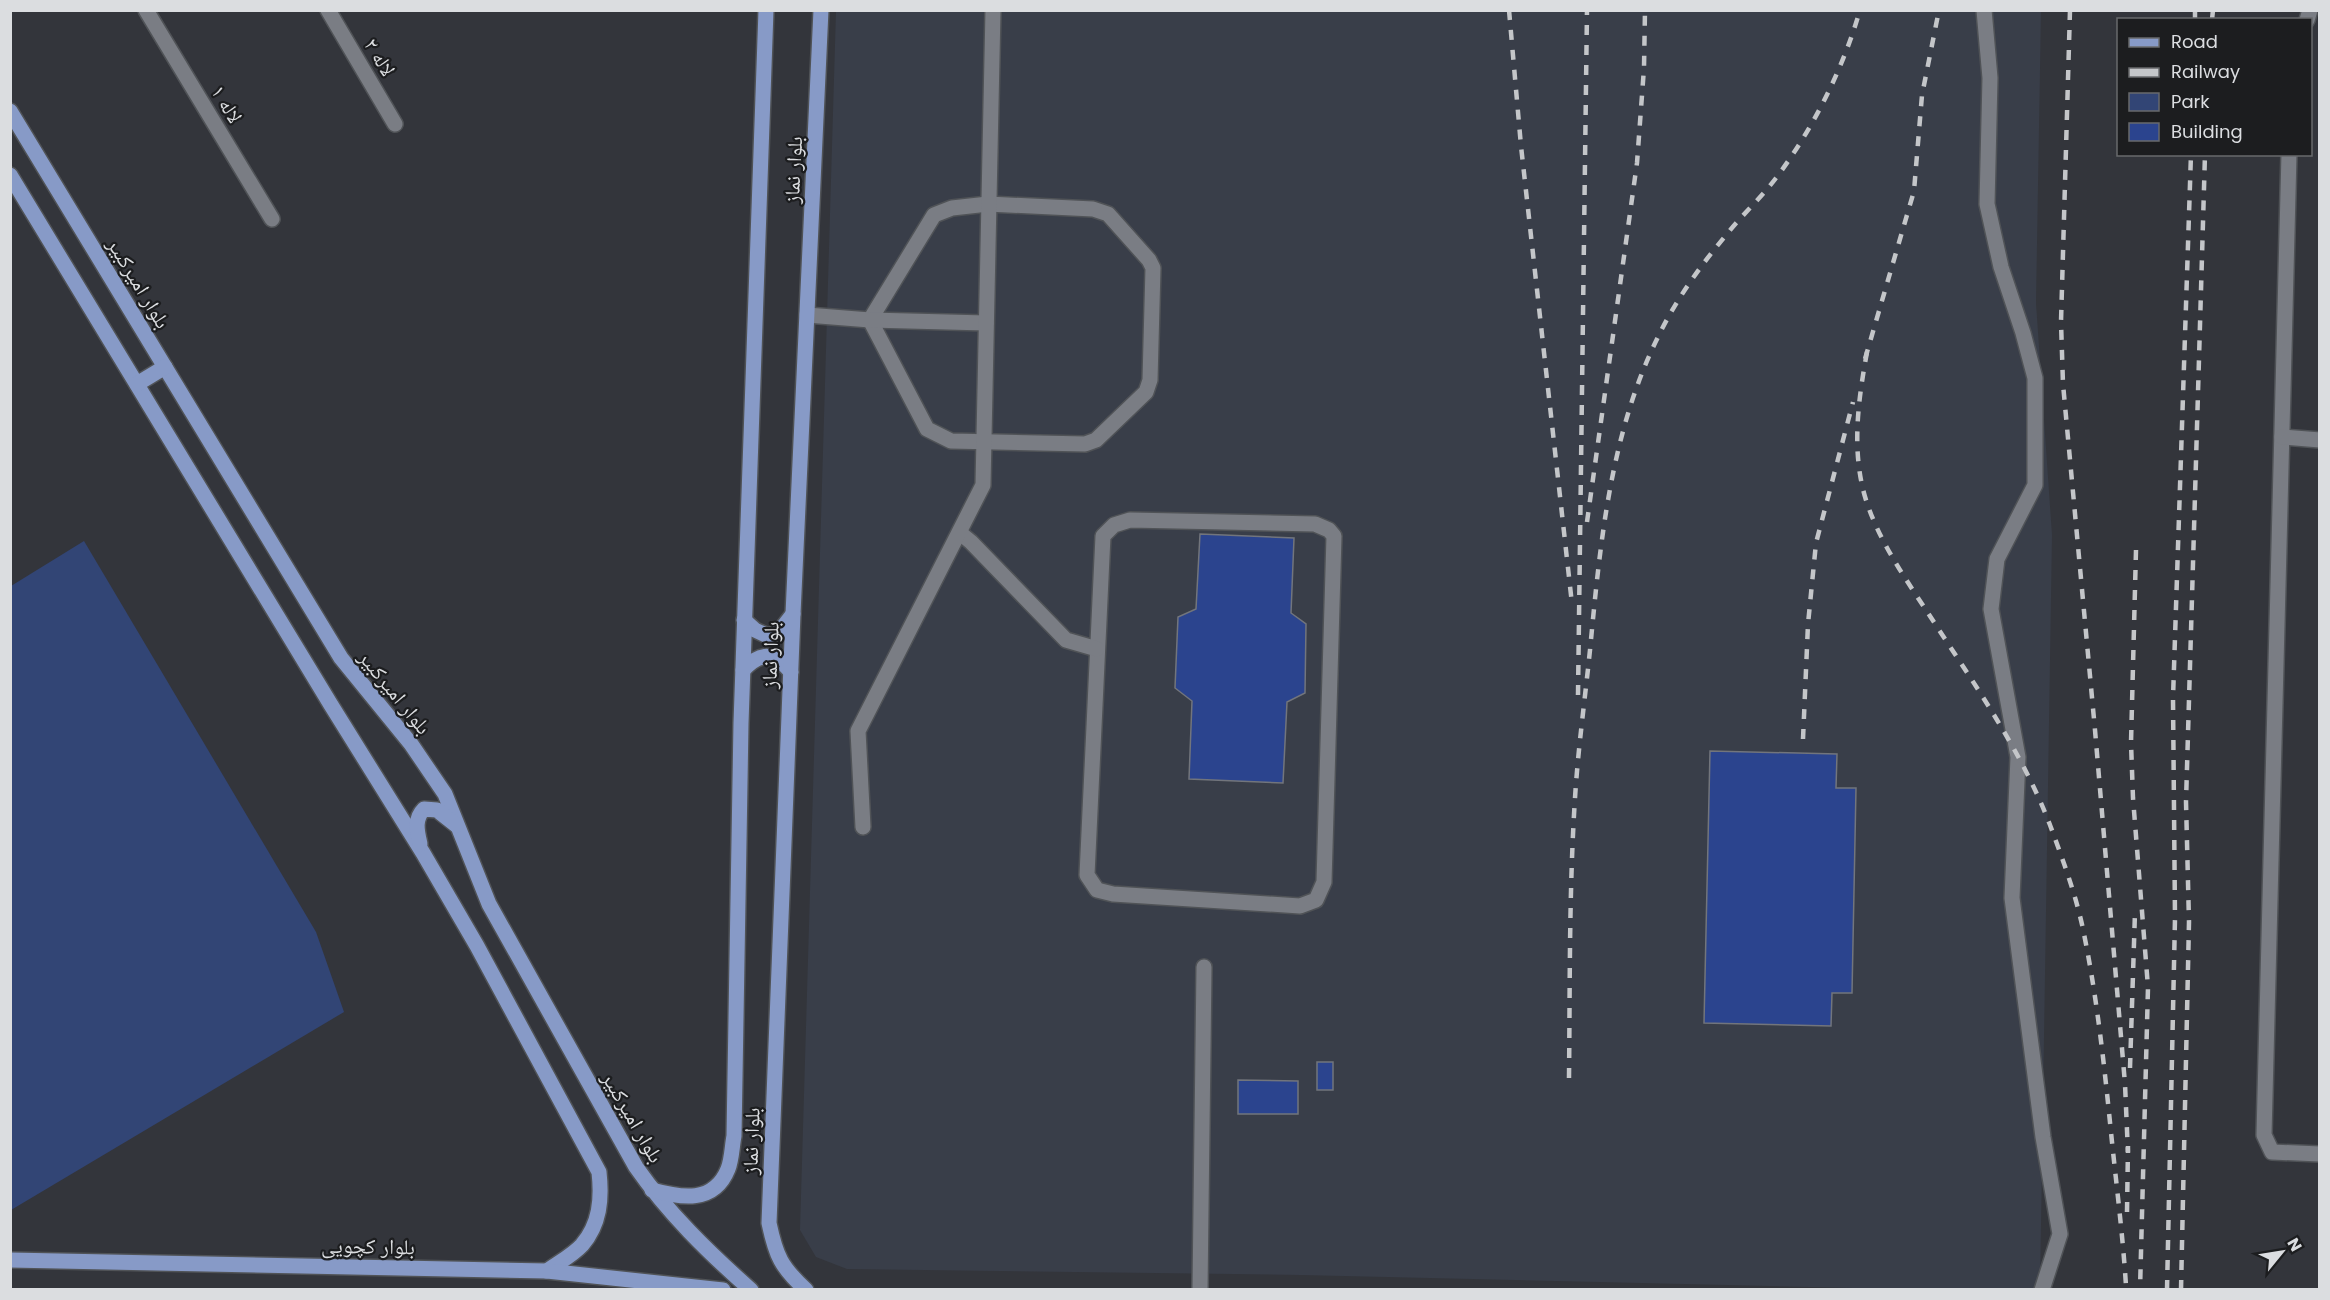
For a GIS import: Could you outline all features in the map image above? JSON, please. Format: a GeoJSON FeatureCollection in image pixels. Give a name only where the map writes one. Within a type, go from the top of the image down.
{"type":"FeatureCollection","features":[{"type":"Feature","properties":{"kind":"main road","name":"بلوار نماز"},"geometry":{"type":"LineString","coordinates":[[652,1190],[682,1198],[699,1195],[716,1186],[728,1169],[734,1136],[742,670],[766,10]]}},
{"type":"Feature","properties":{"kind":"main road","name":"بلوار نماز"},"geometry":{"type":"LineString","coordinates":[[806,1290],[791,1276],[775,1252],[769,1223],[793,614],[821,10]]}},
{"type":"Feature","properties":{"kind":"main road","name":"بلوار امیرکبیر"},"geometry":{"type":"LineString","coordinates":[[10,111],[341,658],[429,769],[445,794],[489,904],[636,1167],[652,1190],[705,1249],[751,1290]]}},
{"type":"Feature","properties":{"kind":"main road"},"geometry":{"type":"LineString","coordinates":[[10,175],[423,853],[477,946],[599,1172],[601,1195],[596,1221],[581,1246],[547,1271]]}},
{"type":"Feature","properties":{"kind":"main road"},"geometry":{"type":"LineString","coordinates":[[137,384],[165,367]]}},
{"type":"Feature","properties":{"kind":"main road"},"geometry":{"type":"LineString","coordinates":[[744,620],[755,630],[768,636],[779,632],[793,614]]}},
{"type":"Feature","properties":{"kind":"main road"},"geometry":{"type":"LineString","coordinates":[[742,670],[753,659],[767,656],[781,661],[791,672]]}},
{"type":"Feature","properties":{"kind":"main road"},"geometry":{"type":"LineString","coordinates":[[423,853],[417,828],[419,814],[424,809],[436,810],[458,827]]}},
{"type":"Feature","properties":{"kind":"main road","name":"بلوار کچویی"},"geometry":{"type":"LineString","coordinates":[[10,1260],[547,1271],[723,1290]]}},
{"type":"Feature","properties":{"kind":"street","name":"لاله ۱"},"geometry":{"type":"LineString","coordinates":[[146,10],[272,219]]}},
{"type":"Feature","properties":{"kind":"street","name":"لاله ۲"},"geometry":{"type":"LineString","coordinates":[[328,10],[395,124]]}},
{"type":"Feature","properties":{"kind":"street"},"geometry":{"type":"LineString","coordinates":[[863,827],[858,732],[983,484],[993,10]]}},
{"type":"Feature","properties":{"kind":"street"},"geometry":{"type":"LineString","coordinates":[[1984,10],[1990,78],[1987,204],[2001,267],[2024,333],[2035,378],[2035,485],[1997,559],[1991,609],[2018,757],[2012,898],[2043,1137],[2060,1234],[2042,1290]]}},
{"type":"Feature","properties":{"kind":"street"},"geometry":{"type":"LineString","coordinates":[[2289,156],[2264,1135],[2272,1152],[2319,1154]]}},
{"type":"Feature","properties":{"kind":"street"},"geometry":{"type":"LineString","coordinates":[[988,204],[1093,209],[1108,214],[1149,260],[1153,268],[1150,380],[1146,392],[1096,440],[1085,444],[951,441],[927,429],[870,320],[934,215],[952,208],[988,204]]}},
{"type":"Feature","properties":{"kind":"street"},"geometry":{"type":"LineString","coordinates":[[807,315],[870,320],[986,323]]}},
{"type":"Feature","properties":{"kind":"street"},"geometry":{"type":"LineString","coordinates":[[2282,437],[2319,440]]}},
{"type":"Feature","properties":{"kind":"street"},"geometry":{"type":"LineString","coordinates":[[1130,520],[1315,524],[1329,530],[1334,536],[1324,882],[1316,900],[1300,906],[1113,894],[1097,890],[1087,875],[1097,649],[1103,536],[1114,525],[1130,520]]}},
{"type":"Feature","properties":{"kind":"street"},"geometry":{"type":"LineString","coordinates":[[960,533],[1066,640],[1097,649]]}},
{"type":"Feature","properties":{"kind":"street"},"geometry":{"type":"LineString","coordinates":[[1200,1290],[1204,967]]}},
{"type":"Feature","properties":{"kind":"shaded area"},"geometry":{"type":"Polygon","coordinates":[[[836,11],[2041,11],[2036,303],[2052,535],[2040,1289],[1895,1289],[1301,1275],[847,1269],[816,1257],[800,1230],[836,11]]]}},
{"type":"Feature","properties":{"kind":"green space"},"geometry":{"type":"Polygon","coordinates":[[[84,541],[316,932],[344,1012],[11,1210],[11,586],[84,541]]]}},
{"type":"Feature","properties":{"kind":"building"},"geometry":{"type":"Polygon","coordinates":[[[1200,534],[1294,538],[1291,613],[1306,624],[1305,693],[1287,702],[1283,783],[1189,779],[1192,701],[1175,688],[1178,617],[1196,609],[1200,534]]]}},
{"type":"Feature","properties":{"kind":"building"},"geometry":{"type":"Polygon","coordinates":[[[1710,751],[1837,754],[1836,788],[1856,788],[1852,993],[1832,993],[1831,1026],[1704,1023],[1710,751]]]}},
{"type":"Feature","properties":{"kind":"building"},"geometry":{"type":"Polygon","coordinates":[[[1317,1062],[1333,1062],[1333,1090],[1317,1090],[1317,1062]]]}},
{"type":"Feature","properties":{"kind":"building"},"geometry":{"type":"Polygon","coordinates":[[[1238,1080],[1298,1081],[1298,1114],[1238,1114],[1238,1080]]]}},
{"type":"Feature","properties":{"kind":"railway"},"geometry":{"type":"LineString","coordinates":[[1509,10],[1521,146],[1572,604]]}},
{"type":"Feature","properties":{"kind":"railway"},"geometry":{"type":"LineString","coordinates":[[1578,695],[1587,10]]}},
{"type":"Feature","properties":{"kind":"railway"},"geometry":{"type":"LineString","coordinates":[[1587,522],[1637,163],[1644,68],[1645,10]]}},
{"type":"Feature","properties":{"kind":"railway"},"geometry":{"type":"LineString","coordinates":[[1569,1078],[1570,938],[1578,761],[1603,531],[1628,413],[1657,339],[1680,298],[1717,246],[1776,178],[1814,119],[1836,76],[1860,10]]}},
{"type":"Feature","properties":{"kind":"railway"},"geometry":{"type":"LineString","coordinates":[[1865,359],[1914,191],[1922,95],[1939,10]]}},
{"type":"Feature","properties":{"kind":"railway"},"geometry":{"type":"LineString","coordinates":[[2070,10],[2061,322],[2063,384],[2125,1084],[2128,1153]]}},
{"type":"Feature","properties":{"kind":"railway"},"geometry":{"type":"LineString","coordinates":[[2195,10],[2195,18]]}},
{"type":"Feature","properties":{"kind":"railway"},"geometry":{"type":"LineString","coordinates":[[2212,18],[2213,10]]}},
{"type":"Feature","properties":{"kind":"railway"},"geometry":{"type":"LineString","coordinates":[[2167,1290],[2175,918],[2173,698],[2191,156]]}},
{"type":"Feature","properties":{"kind":"railway"},"geometry":{"type":"LineString","coordinates":[[2181,1290],[2189,922],[2186,802],[2205,156]]}},
{"type":"Feature","properties":{"kind":"railway"},"geometry":{"type":"LineString","coordinates":[[1867,352],[1861,389],[1857,445],[1861,482],[1871,515],[1893,559],[1995,716],[2025,769],[2050,825],[2078,907],[2101,1038],[2126,1286]]}},
{"type":"Feature","properties":{"kind":"railway"},"geometry":{"type":"LineString","coordinates":[[1803,739],[1808,624],[1816,543],[1853,402]]}},
{"type":"Feature","properties":{"kind":"railway"},"geometry":{"type":"LineString","coordinates":[[2136,550],[2131,743],[2133,798],[2148,987],[2140,1290]]}},
{"type":"Feature","properties":{"kind":"railway"},"geometry":{"type":"LineString","coordinates":[[2130,1068],[2135,912]]}},
{"type":"Feature","properties":{"kind":"railway"},"geometry":{"type":"LineString","coordinates":[[2127,1212],[2128,1146]]}}]}
